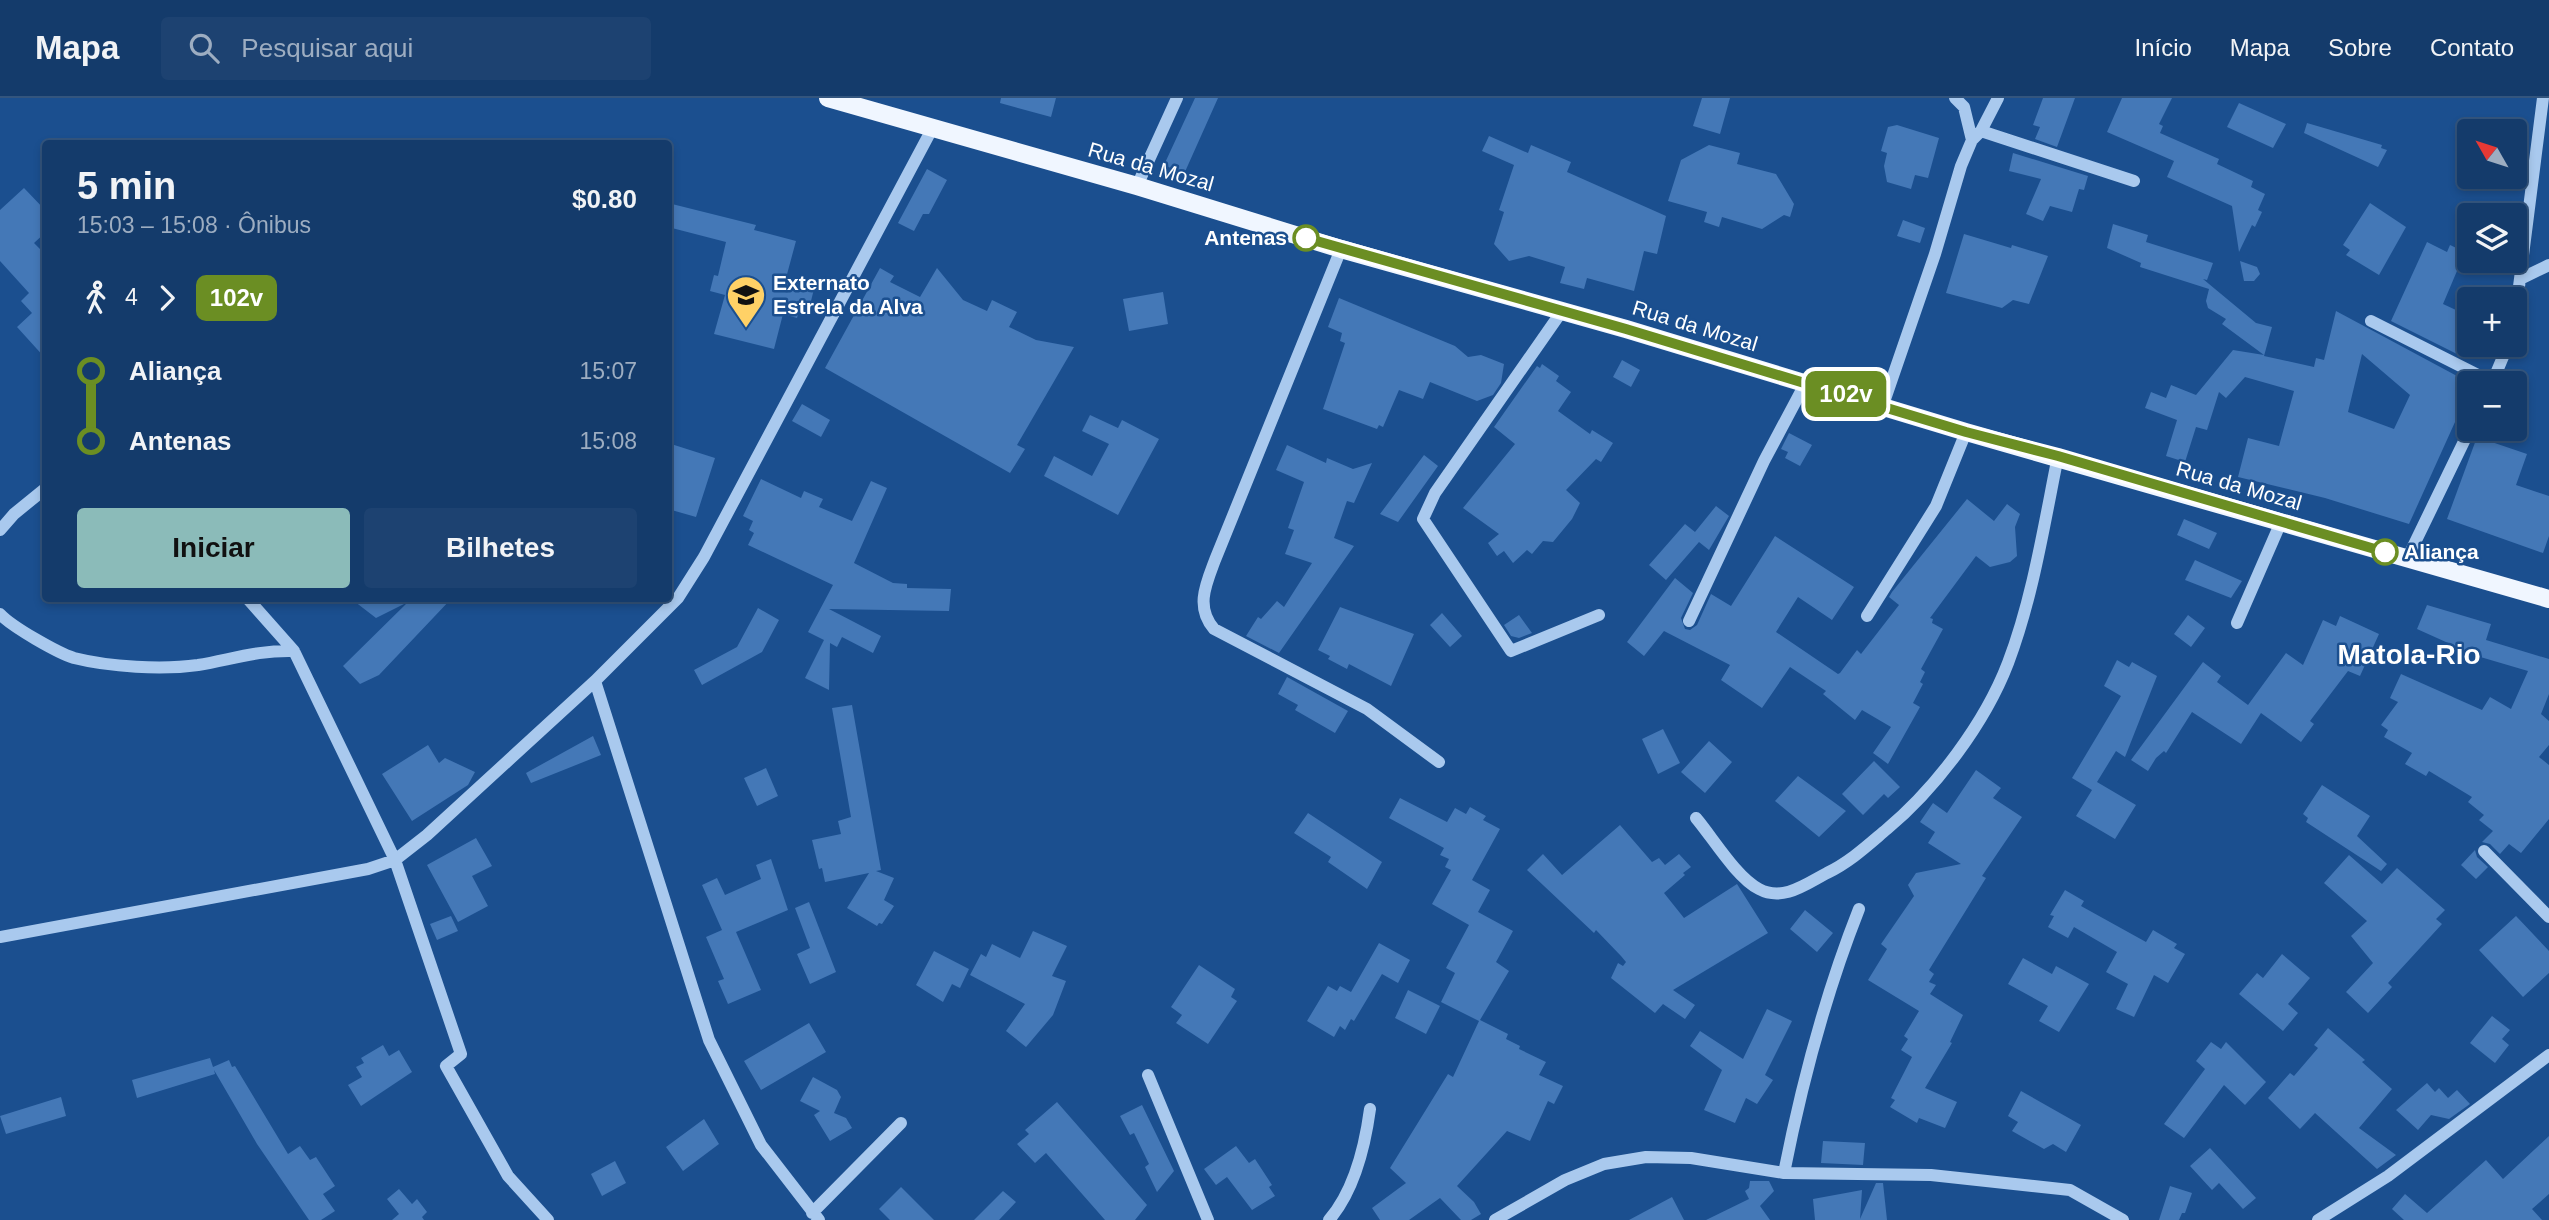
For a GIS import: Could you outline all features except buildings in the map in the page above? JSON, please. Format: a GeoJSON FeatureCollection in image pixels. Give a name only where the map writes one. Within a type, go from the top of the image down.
{"type":"FeatureCollection","features":[{"type":"Feature","properties":{"kind":"main road","name":"Rua da Mozal"},"geometry":{"type":"LineString","coordinates":[[828,98],[1807,382],[1966,432],[2058,456],[2549,599]]}},
{"type":"Feature","properties":{"kind":"street"},"geometry":{"type":"LineString","coordinates":[[1137,186],[1177,98]]}},
{"type":"Feature","properties":{"kind":"street"},"geometry":{"type":"LineString","coordinates":[[1955,98],[1964,107],[1976,135]]}},
{"type":"Feature","properties":{"kind":"street"},"geometry":{"type":"LineString","coordinates":[[1883,405],[1976,135],[1998,98]]}},
{"type":"Feature","properties":{"kind":"street"},"geometry":{"type":"LineString","coordinates":[[2519,287],[2543,98]]}},
{"type":"Feature","properties":{"kind":"street"},"geometry":{"type":"LineString","coordinates":[[673,596],[704,558],[932,129]]}},
{"type":"Feature","properties":{"kind":"street"},"geometry":{"type":"LineString","coordinates":[[1976,135],[2134,181]]}},
{"type":"Feature","properties":{"kind":"street"},"geometry":{"type":"LineString","coordinates":[[1341,249],[1215,559],[1203,592],[1203,609],[1206,620],[1214,628],[1367,709],[1439,762]]}},
{"type":"Feature","properties":{"kind":"street"},"geometry":{"type":"LineString","coordinates":[[2520,279],[2549,265]]}},
{"type":"Feature","properties":{"kind":"street"},"geometry":{"type":"LineString","coordinates":[[1562,311],[1435,493],[1423,519],[1511,651],[1599,615]]}},
{"type":"Feature","properties":{"kind":"street"},"geometry":{"type":"LineString","coordinates":[[2371,321],[2469,371]]}},
{"type":"Feature","properties":{"kind":"street"},"geometry":{"type":"LineString","coordinates":[[1689,621],[1764,461],[1807,382]]}},
{"type":"Feature","properties":{"kind":"street"},"geometry":{"type":"LineString","coordinates":[[1867,616],[1936,506],[1966,432]]}},
{"type":"Feature","properties":{"kind":"street"},"geometry":{"type":"LineString","coordinates":[[2407,559],[2464,441]]}},
{"type":"Feature","properties":{"kind":"street"},"geometry":{"type":"LineString","coordinates":[[1696,818],[1745,879],[1759,890],[1786,894],[1836,869],[1913,806],[1939,776],[1987,706],[2007,666],[2033,576],[2058,456]]}},
{"type":"Feature","properties":{"kind":"street"},"geometry":{"type":"LineString","coordinates":[[0,530],[14,514],[42,491]]}},
{"type":"Feature","properties":{"kind":"street"},"geometry":{"type":"LineString","coordinates":[[2236,623],[2281,522]]}},
{"type":"Feature","properties":{"kind":"street"},"geometry":{"type":"LineString","coordinates":[[251,602],[295,651],[395,860],[461,1054],[446,1066],[508,1176],[548,1220]]}},
{"type":"Feature","properties":{"kind":"street"},"geometry":{"type":"LineString","coordinates":[[0,937],[368,869],[395,860],[427,835],[595,681],[667,602]]}},
{"type":"Feature","properties":{"kind":"street"},"geometry":{"type":"LineString","coordinates":[[0,614],[8,623],[73,658],[142,667],[196,665],[264,650],[295,651]]}},
{"type":"Feature","properties":{"kind":"street"},"geometry":{"type":"LineString","coordinates":[[595,681],[709,1040],[761,1145],[815,1217],[901,1123]]}},
{"type":"Feature","properties":{"kind":"street"},"geometry":{"type":"LineString","coordinates":[[2484,851],[2549,917]]}},
{"type":"Feature","properties":{"kind":"street"},"geometry":{"type":"LineString","coordinates":[[1784,1173],[1803,1080],[1834,971],[1859,909]]}},
{"type":"Feature","properties":{"kind":"street"},"geometry":{"type":"LineString","coordinates":[[2318,1220],[2388,1176],[2549,1055]]}},
{"type":"Feature","properties":{"kind":"street"},"geometry":{"type":"LineString","coordinates":[[1147,1074],[1208,1220]]}},
{"type":"Feature","properties":{"kind":"street"},"geometry":{"type":"LineString","coordinates":[[1329,1220],[1339,1208],[1351,1183],[1370,1109]]}},
{"type":"Feature","properties":{"kind":"street"},"geometry":{"type":"LineString","coordinates":[[1494,1220],[1565,1180],[1604,1164],[1646,1157],[1691,1158],[1784,1173],[1931,1175],[2070,1191],[2123,1220]]}},
{"type":"Feature","properties":{"kind":"bus line","name":"102v"},"geometry":{"type":"LineString","coordinates":[[1306,238],[2385,552]]}},
{"type":"Feature","properties":{"kind":"place","name":"Antenas"},"geometry":{"type":"Point","coordinates":[1306,238]}},
{"type":"Feature","properties":{"kind":"place","name":"Externato Estrela da Alva"},"geometry":{"type":"Point","coordinates":[746,329]}},
{"type":"Feature","properties":{"kind":"place","name":"Aliança"},"geometry":{"type":"Point","coordinates":[2385,552]}},
{"type":"Feature","properties":{"kind":"district","name":"Matola-Rio"},"geometry":{"type":"Point","coordinates":[2409,654]}}]}
